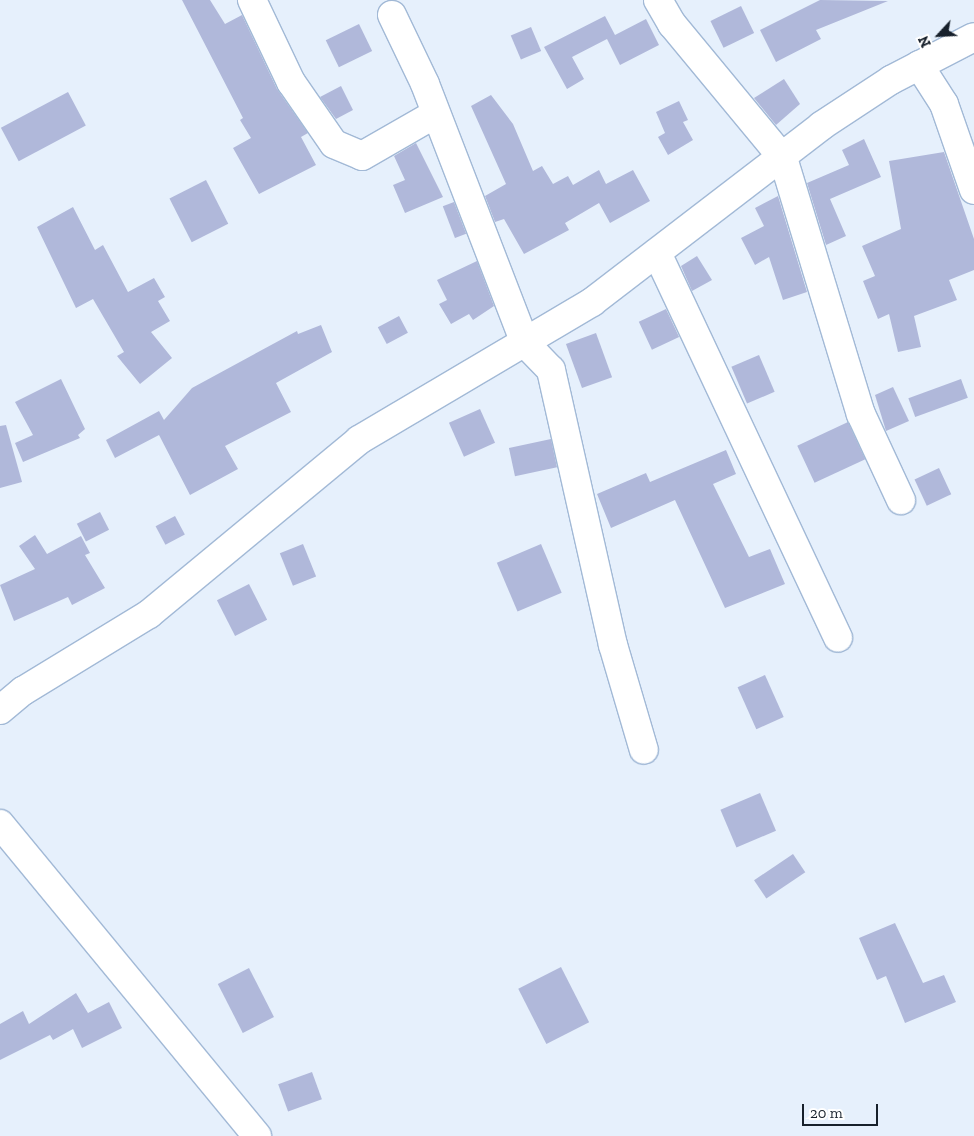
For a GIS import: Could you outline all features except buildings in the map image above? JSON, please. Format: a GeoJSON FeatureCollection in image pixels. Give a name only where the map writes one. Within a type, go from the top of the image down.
{"type":"FeatureCollection","features":[{"type":"Feature","properties":{"kind":"street"},"geometry":{"type":"LineString","coordinates":[[252,0],[290,82],[334,144],[362,156],[435,114]]}},
{"type":"Feature","properties":{"kind":"street"},"geometry":{"type":"LineString","coordinates":[[658,0],[672,24],[783,158],[861,414],[902,500]]}},
{"type":"Feature","properties":{"kind":"street"},"geometry":{"type":"LineString","coordinates":[[392,15],[435,114],[525,343],[551,370],[613,645],[644,750]]}},
{"type":"Feature","properties":{"kind":"street"},"geometry":{"type":"LineString","coordinates":[[0,710],[149,614],[359,440],[592,302],[783,158],[820,126],[919,66],[974,37]]}},
{"type":"Feature","properties":{"kind":"street"},"geometry":{"type":"LineString","coordinates":[[919,66],[944,104],[974,190]]}},
{"type":"Feature","properties":{"kind":"street"},"geometry":{"type":"LineString","coordinates":[[657,253],[838,638]]}},
{"type":"Feature","properties":{"kind":"street"},"geometry":{"type":"LineString","coordinates":[[0,824],[257,1136]]}}]}
